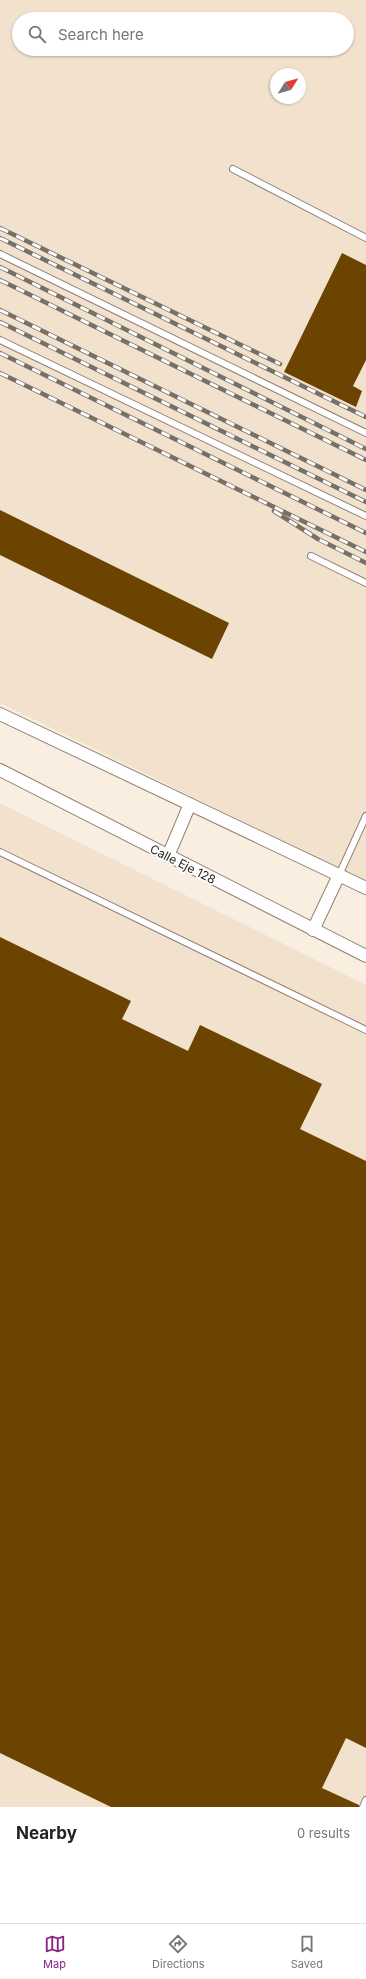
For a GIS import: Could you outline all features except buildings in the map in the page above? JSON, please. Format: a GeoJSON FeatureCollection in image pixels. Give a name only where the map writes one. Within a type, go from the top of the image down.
{"type":"FeatureCollection","features":[{"type":"Feature","properties":{"kind":"street"},"geometry":{"type":"LineString","coordinates":[[0,714],[366,888]]}},
{"type":"Feature","properties":{"kind":"street","name":"Calle Eje 128"},"geometry":{"type":"LineString","coordinates":[[0,770],[366,956]]}},
{"type":"Feature","properties":{"kind":"street"},"geometry":{"type":"LineString","coordinates":[[168,856],[190,804]]}},
{"type":"Feature","properties":{"kind":"street"},"geometry":{"type":"LineString","coordinates":[[313,930],[339,875]]}},
{"type":"Feature","properties":{"kind":"lane"},"geometry":{"type":"LineString","coordinates":[[233,169],[366,238]]}},
{"type":"Feature","properties":{"kind":"lane"},"geometry":{"type":"LineString","coordinates":[[0,254],[366,433]]}},
{"type":"Feature","properties":{"kind":"lane"},"geometry":{"type":"LineString","coordinates":[[0,340],[366,516]]}},
{"type":"Feature","properties":{"kind":"lane"},"geometry":{"type":"LineString","coordinates":[[311,556],[366,583]]}},
{"type":"Feature","properties":{"kind":"lane"},"geometry":{"type":"LineString","coordinates":[[339,875],[366,816]]}},
{"type":"Feature","properties":{"kind":"lane"},"geometry":{"type":"LineString","coordinates":[[0,852],[366,1030]]}},
{"type":"Feature","properties":{"kind":"lane"},"geometry":{"type":"LineString","coordinates":[[363,1807],[366,1800]]}},
{"type":"Feature","properties":{"kind":"shaded area"},"geometry":{"type":"Polygon","coordinates":[[[0,0],[366,0],[366,881],[0,703],[0,0]]]}},
{"type":"Feature","properties":{"kind":"shaded area"},"geometry":{"type":"Polygon","coordinates":[[[0,803],[366,985],[366,1807],[0,1807],[0,803]]]}},
{"type":"Feature","properties":{"kind":"railway"},"geometry":{"type":"LineString","coordinates":[[0,228],[280,364]]}},
{"type":"Feature","properties":{"kind":"railway"},"geometry":{"type":"LineString","coordinates":[[0,238],[366,417]]}},
{"type":"Feature","properties":{"kind":"railway"},"geometry":{"type":"LineString","coordinates":[[0,267],[366,449]]}},
{"type":"Feature","properties":{"kind":"railway"},"geometry":{"type":"LineString","coordinates":[[0,280],[366,460]]}},
{"type":"Feature","properties":{"kind":"railway"},"geometry":{"type":"LineString","coordinates":[[0,310],[366,490]]}},
{"type":"Feature","properties":{"kind":"railway"},"geometry":{"type":"LineString","coordinates":[[0,322],[366,502]]}},
{"type":"Feature","properties":{"kind":"railway"},"geometry":{"type":"LineString","coordinates":[[0,353],[366,533]]}},
{"type":"Feature","properties":{"kind":"railway"},"geometry":{"type":"LineString","coordinates":[[0,373],[366,552]]}},
{"type":"Feature","properties":{"kind":"railway"},"geometry":{"type":"LineString","coordinates":[[274,511],[318,539],[366,563]]}}]}
